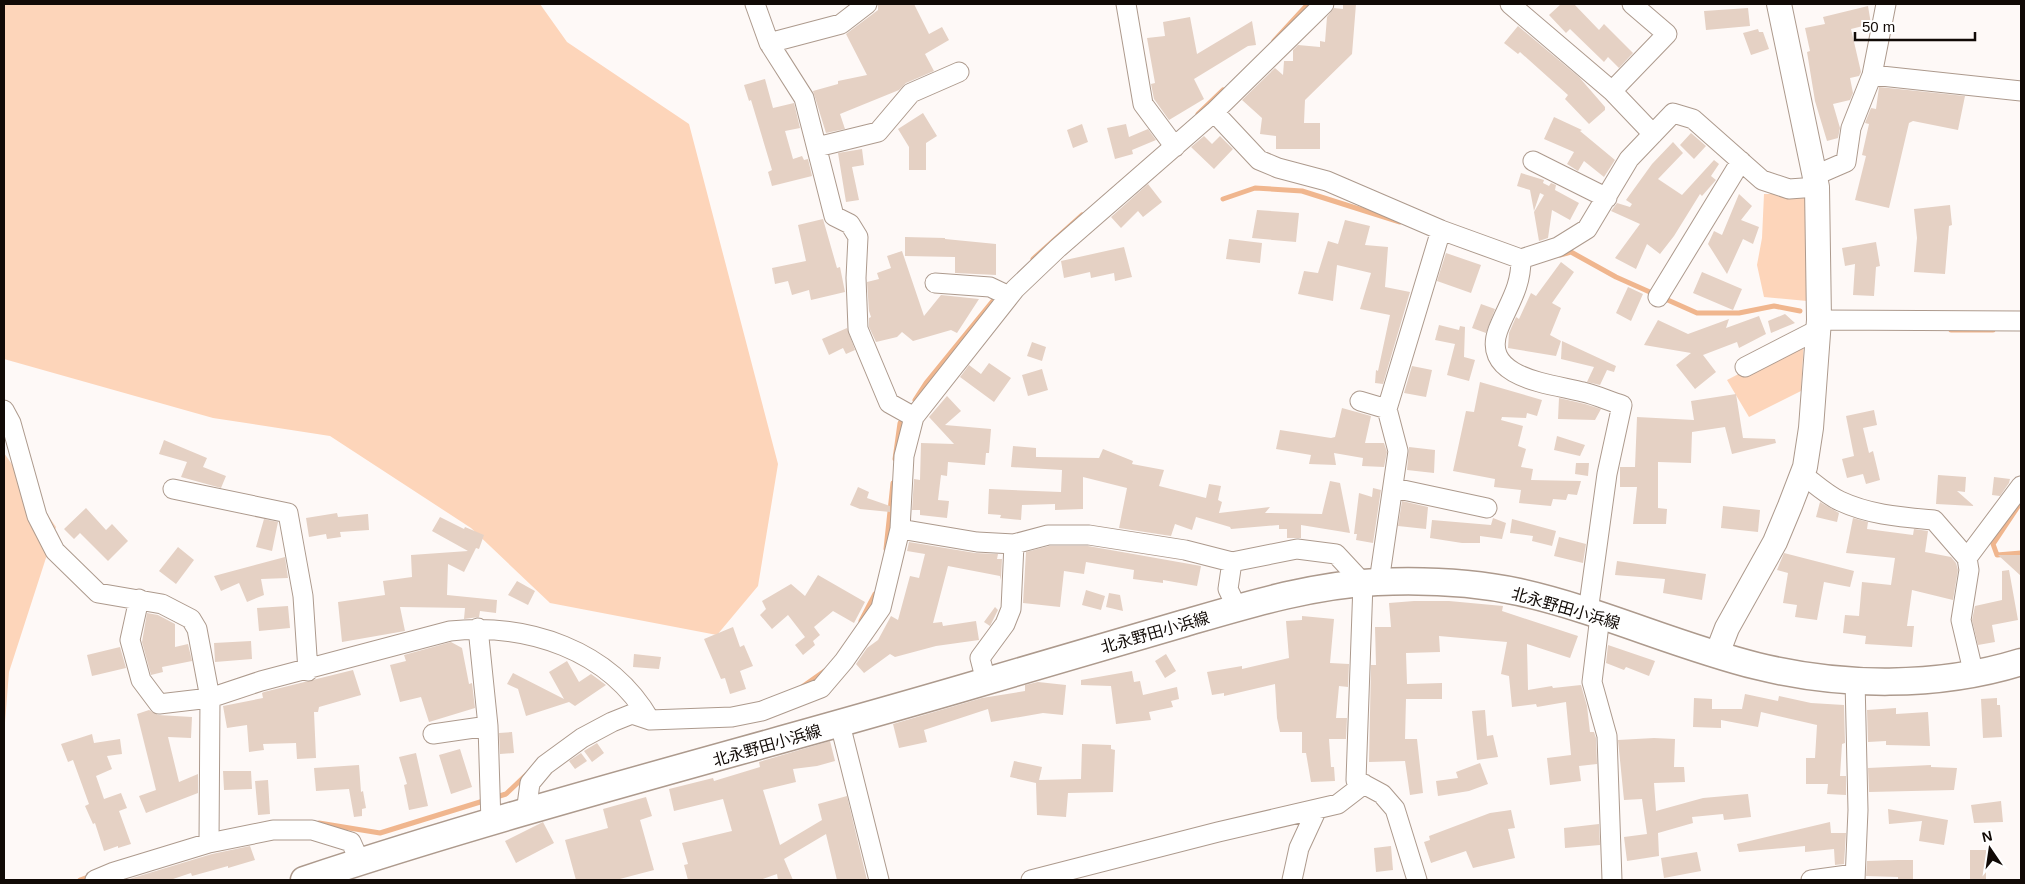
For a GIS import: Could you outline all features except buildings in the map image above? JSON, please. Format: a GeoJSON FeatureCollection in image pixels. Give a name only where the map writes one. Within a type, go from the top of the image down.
{"type":"FeatureCollection","features":[{"type":"Feature","properties":{"kind":"main road","name":"北永野田小浜線"},"geometry":{"type":"LineString","coordinates":[[304,880],[491,816],[526,813],[1237,608],[1312,591],[1371,582],[1458,583],[1521,592],[1758,666],[1830,678],[1901,681],[1974,675],[2021,662]]}},
{"type":"Feature","properties":{"kind":"street"},"geometry":{"type":"LineString","coordinates":[[755,4],[769,43],[804,98],[834,216],[850,224],[858,237],[856,278],[858,329],[889,402],[914,417]]}},
{"type":"Feature","properties":{"kind":"street"},"geometry":{"type":"LineString","coordinates":[[769,43],[841,24],[867,4]]}},
{"type":"Feature","properties":{"kind":"street"},"geometry":{"type":"LineString","coordinates":[[1126,4],[1142,104],[1175,147]]}},
{"type":"Feature","properties":{"kind":"street"},"geometry":{"type":"LineString","coordinates":[[526,813],[530,783],[545,766],[582,738],[612,722],[632,714],[732,717],[762,711],[821,688],[844,661],[881,608],[900,529],[904,456],[914,417],[1009,296],[1058,248],[1214,112],[1324,4]]}},
{"type":"Feature","properties":{"kind":"street"},"geometry":{"type":"LineString","coordinates":[[1510,4],[1612,91],[1653,134]]}},
{"type":"Feature","properties":{"kind":"street"},"geometry":{"type":"LineString","coordinates":[[1612,91],[1666,34],[1632,4]]}},
{"type":"Feature","properties":{"kind":"street"},"geometry":{"type":"LineString","coordinates":[[1717,654],[1738,606],[1775,542],[1802,474],[1811,428],[1819,325],[1816,181],[1779,4]]}},
{"type":"Feature","properties":{"kind":"street"},"geometry":{"type":"LineString","coordinates":[[1521,266],[1558,248],[1587,229],[1629,159],[1673,113],[1693,119],[1762,180],[1789,189],[1816,181],[1846,162],[1851,128],[1872,75],[1886,4]]}},
{"type":"Feature","properties":{"kind":"street"},"geometry":{"type":"LineString","coordinates":[[816,147],[878,132],[911,93],[959,72]]}},
{"type":"Feature","properties":{"kind":"street"},"geometry":{"type":"LineString","coordinates":[[1872,75],[2021,91]]}},
{"type":"Feature","properties":{"kind":"street"},"geometry":{"type":"LineString","coordinates":[[1214,112],[1259,160],[1278,168],[1327,181],[1521,266]]}},
{"type":"Feature","properties":{"kind":"street"},"geometry":{"type":"LineString","coordinates":[[1534,161],[1607,198]]}},
{"type":"Feature","properties":{"kind":"street"},"geometry":{"type":"LineString","coordinates":[[1658,297],[1741,161]]}},
{"type":"Feature","properties":{"kind":"street"},"geometry":{"type":"LineString","coordinates":[[1417,880],[1395,809],[1382,794],[1356,780],[1371,582],[1394,488],[1398,451],[1387,409],[1441,230]]}},
{"type":"Feature","properties":{"kind":"street"},"geometry":{"type":"LineString","coordinates":[[1521,266],[1517,290],[1498,331],[1494,346],[1499,358],[1518,376],[1584,392],[1622,405],[1607,474],[1594,614],[1592,682],[1607,736],[1610,762],[1612,880]]}},
{"type":"Feature","properties":{"kind":"street"},"geometry":{"type":"LineString","coordinates":[[935,283],[990,288],[1009,296]]}},
{"type":"Feature","properties":{"kind":"street"},"geometry":{"type":"LineString","coordinates":[[1745,367],[1819,325],[2021,321]]}},
{"type":"Feature","properties":{"kind":"street"},"geometry":{"type":"LineString","coordinates":[[1360,401],[1387,409]]}},
{"type":"Feature","properties":{"kind":"street"},"geometry":{"type":"LineString","coordinates":[[4,410],[11,423],[37,516],[54,551],[98,593],[162,604],[191,619],[197,629],[210,698],[209,836]]}},
{"type":"Feature","properties":{"kind":"street"},"geometry":{"type":"LineString","coordinates":[[1802,474],[1838,500],[1864,510],[1888,516],[1934,520],[1967,558],[1969,570],[1962,620],[1974,675]]}},
{"type":"Feature","properties":{"kind":"street"},"geometry":{"type":"LineString","coordinates":[[1967,558],[2021,486]]}},
{"type":"Feature","properties":{"kind":"street"},"geometry":{"type":"LineString","coordinates":[[1394,488],[1487,508]]}},
{"type":"Feature","properties":{"kind":"street"},"geometry":{"type":"LineString","coordinates":[[173,489],[288,513],[303,596],[308,670]]}},
{"type":"Feature","properties":{"kind":"street"},"geometry":{"type":"LineString","coordinates":[[900,529],[977,542],[1014,544],[1048,535],[1089,535],[1184,550],[1232,562],[1297,549],[1336,554],[1371,582]]}},
{"type":"Feature","properties":{"kind":"street"},"geometry":{"type":"LineString","coordinates":[[986,681],[980,658],[1005,624],[1011,610],[1014,544]]}},
{"type":"Feature","properties":{"kind":"street"},"geometry":{"type":"LineString","coordinates":[[1232,562],[1228,589],[1237,608]]}},
{"type":"Feature","properties":{"kind":"street"},"geometry":{"type":"LineString","coordinates":[[139,599],[130,640],[141,680],[159,704],[210,698],[261,681],[450,631],[478,628],[520,633],[556,644],[591,658],[619,681],[646,714]]}},
{"type":"Feature","properties":{"kind":"street"},"geometry":{"type":"LineString","coordinates":[[478,628],[488,726],[491,816]]}},
{"type":"Feature","properties":{"kind":"street"},"geometry":{"type":"LineString","coordinates":[[1811,880],[1855,877],[1858,810],[1855,680]]}},
{"type":"Feature","properties":{"kind":"street"},"geometry":{"type":"LineString","coordinates":[[762,711],[774,743]]}},
{"type":"Feature","properties":{"kind":"street"},"geometry":{"type":"LineString","coordinates":[[840,724],[879,880]]}},
{"type":"Feature","properties":{"kind":"street"},"geometry":{"type":"LineString","coordinates":[[434,734],[488,726]]}},
{"type":"Feature","properties":{"kind":"street"},"geometry":{"type":"LineString","coordinates":[[1031,880],[1338,804],[1364,784]]}},
{"type":"Feature","properties":{"kind":"street"},"geometry":{"type":"LineString","coordinates":[[1292,880],[1299,848],[1317,809]]}},
{"type":"Feature","properties":{"kind":"street"},"geometry":{"type":"LineString","coordinates":[[94,880],[209,836],[273,830],[312,830],[351,842],[360,862]]}},
{"type":"Feature","properties":{"kind":"shaded area"},"geometry":{"type":"Polygon","coordinates":[[[4,4],[540,4],[567,42],[689,124],[778,464],[758,586],[717,635],[550,603],[471,528],[330,436],[213,418],[4,359],[4,4]]]}},
{"type":"Feature","properties":{"kind":"shaded area"},"geometry":{"type":"Polygon","coordinates":[[[1764,194],[1808,194],[1807,301],[1764,297],[1757,265],[1762,238],[1764,194]]]}},
{"type":"Feature","properties":{"kind":"shaded area"},"geometry":{"type":"Polygon","coordinates":[[[1804,340],[1801,391],[1749,417],[1727,380],[1804,340]]]}},
{"type":"Feature","properties":{"kind":"shaded area"},"geometry":{"type":"Polygon","coordinates":[[[4,453],[56,527],[9,672],[4,735],[4,453]]]}},
{"type":"Feature","properties":{"kind":"waterway"},"geometry":{"type":"LineString","coordinates":[[1274,41],[1308,4]]}},
{"type":"Feature","properties":{"kind":"waterway"},"geometry":{"type":"LineString","coordinates":[[1198,114],[1223,90]]}},
{"type":"Feature","properties":{"kind":"waterway"},"geometry":{"type":"LineString","coordinates":[[1223,199],[1255,188],[1302,191],[1400,222]]}},
{"type":"Feature","properties":{"kind":"waterway"},"geometry":{"type":"LineString","coordinates":[[1033,259],[1082,215]]}},
{"type":"Feature","properties":{"kind":"waterway"},"geometry":{"type":"LineString","coordinates":[[1560,255],[1571,252],[1616,277],[1697,313],[1739,313],[1774,306],[1800,311]]}},
{"type":"Feature","properties":{"kind":"waterway"},"geometry":{"type":"LineString","coordinates":[[915,400],[926,383],[996,297]]}},
{"type":"Feature","properties":{"kind":"waterway"},"geometry":{"type":"LineString","coordinates":[[1951,330],[1993,330]]}},
{"type":"Feature","properties":{"kind":"waterway"},"geometry":{"type":"LineString","coordinates":[[895,459],[900,423]]}},
{"type":"Feature","properties":{"kind":"waterway"},"geometry":{"type":"LineString","coordinates":[[886,549],[893,483]]}},
{"type":"Feature","properties":{"kind":"waterway"},"geometry":{"type":"LineString","coordinates":[[2021,502],[1993,544],[1997,555],[2021,553]]}},
{"type":"Feature","properties":{"kind":"waterway"},"geometry":{"type":"LineString","coordinates":[[861,621],[875,594]]}},
{"type":"Feature","properties":{"kind":"waterway"},"geometry":{"type":"LineString","coordinates":[[802,687],[826,670]]}},
{"type":"Feature","properties":{"kind":"waterway"},"geometry":{"type":"LineString","coordinates":[[319,823],[380,833],[506,794],[526,775]]}},
{"type":"Feature","properties":{"kind":"waterway"},"geometry":{"type":"LineString","coordinates":[[80,880],[91,876]]}}]}
